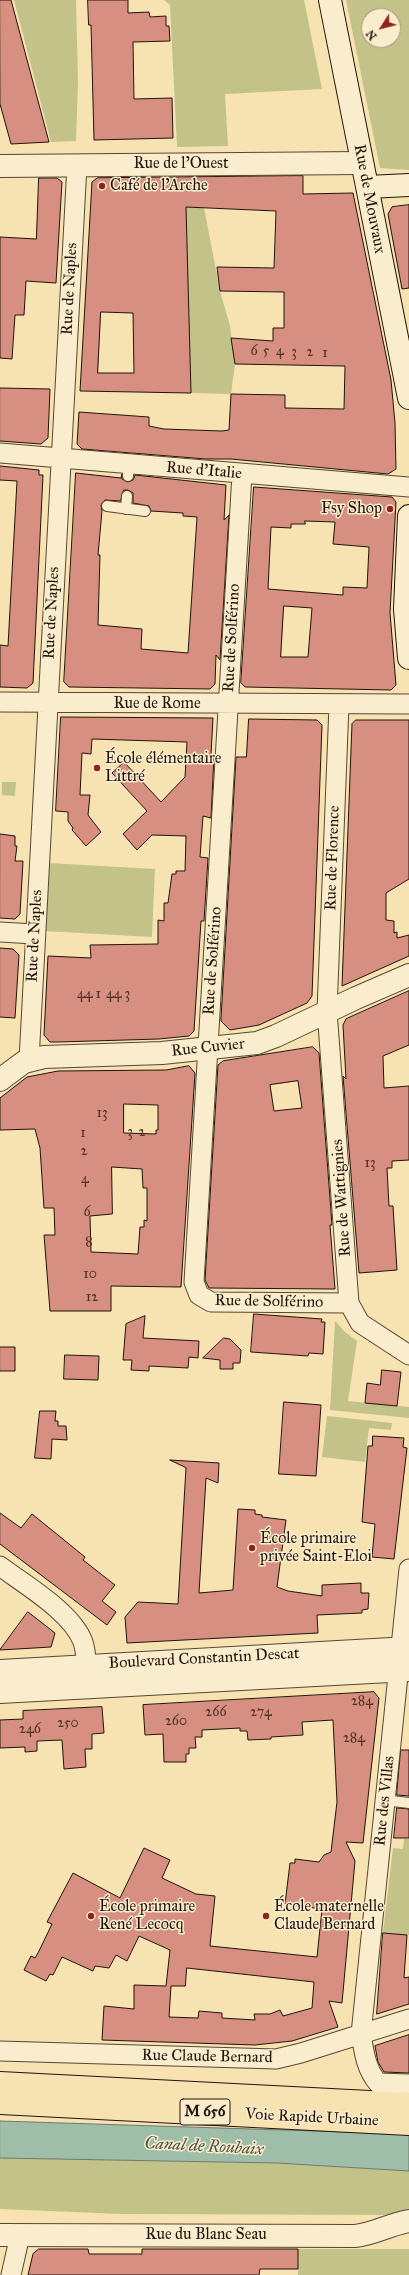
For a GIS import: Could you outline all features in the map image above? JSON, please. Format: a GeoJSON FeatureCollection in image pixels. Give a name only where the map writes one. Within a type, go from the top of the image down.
{"type":"FeatureCollection","features":[{"type":"Feature","properties":{"kind":"highway"},"geometry":{"type":"LineString","coordinates":[[0,2076],[138,2090]]}},
{"type":"Feature","properties":{"kind":"highway","name":"Voie Rapide Urbaine"},"geometry":{"type":"LineString","coordinates":[[0,2083],[409,2104]]}},
{"type":"Feature","properties":{"kind":"highway","name":"Voie Rapide Urbaine"},"geometry":{"type":"LineString","coordinates":[[0,2103],[409,2124]]}},
{"type":"Feature","properties":{"kind":"street","name":"Rue de Mouvaux"},"geometry":{"type":"LineString","coordinates":[[330,0],[409,398]]}},
{"type":"Feature","properties":{"kind":"street","name":"Rue de l'Ouest"},"geometry":{"type":"LineString","coordinates":[[0,166],[362,163]]}},
{"type":"Feature","properties":{"kind":"street","name":"Rue de Naples"},"geometry":{"type":"LineString","coordinates":[[29,1060],[34,934],[77,165]]}},
{"type":"Feature","properties":{"kind":"street"},"geometry":{"type":"LineString","coordinates":[[368,187],[409,185]]}},
{"type":"Feature","properties":{"kind":"street","name":"Rue d'Italie"},"geometry":{"type":"LineString","coordinates":[[0,453],[61,458],[128,470],[242,474],[409,488]]}},
{"type":"Feature","properties":{"kind":"street","name":"Rue de Solférino"},"geometry":{"type":"LineString","coordinates":[[242,474],[194,1276],[199,1295],[211,1302],[350,1303]]}},
{"type":"Feature","properties":{"kind":"street"},"geometry":{"type":"LineString","coordinates":[[409,516],[405,609],[409,658]]}},
{"type":"Feature","properties":{"kind":"street","name":"Rue de Rome"},"geometry":{"type":"LineString","coordinates":[[0,702],[47,703],[229,698],[339,705],[409,704]]}},
{"type":"Feature","properties":{"kind":"street","name":"Rue de Florence"},"geometry":{"type":"LineString","coordinates":[[327,1011],[339,705]]}},
{"type":"Feature","properties":{"kind":"street"},"geometry":{"type":"LineString","coordinates":[[0,932],[34,934]]}},
{"type":"Feature","properties":{"kind":"street","name":"Rue Cuvier"},"geometry":{"type":"LineString","coordinates":[[0,1080],[29,1060],[58,1056],[162,1053],[244,1045],[266,1040],[409,975]]}},
{"type":"Feature","properties":{"kind":"street","name":"Rue de Wattignies"},"geometry":{"type":"LineString","coordinates":[[327,1011],[350,1303],[360,1323],[409,1355]]}},
{"type":"Feature","properties":{"kind":"street"},"geometry":{"type":"LineString","coordinates":[[0,1566],[70,1622],[83,1642],[88,1687]]}},
{"type":"Feature","properties":{"kind":"street","name":"Rue des Villas"},"geometry":{"type":"LineString","coordinates":[[409,1569],[400,1737],[384,1800],[361,2034],[366,2060],[372,2076],[378,2083],[409,2084]]}},
{"type":"Feature","properties":{"kind":"street","name":"Boulevard Constantin Descat"},"geometry":{"type":"LineString","coordinates":[[0,1671],[405,1648]]}},
{"type":"Feature","properties":{"kind":"street","name":"Boulevard Constantin Descat"},"geometry":{"type":"LineString","coordinates":[[0,1692],[404,1670]]}},
{"type":"Feature","properties":{"kind":"street","name":"Rue Claude Bernard"},"geometry":{"type":"LineString","coordinates":[[0,2051],[276,2059],[301,2053],[409,2019]]}},
{"type":"Feature","properties":{"kind":"street","name":"Rue du Blanc Seau"},"geometry":{"type":"LineString","coordinates":[[10,2235],[355,2236],[364,2235],[394,2224],[409,2221]]}},
{"type":"Feature","properties":{"kind":"street"},"geometry":{"type":"LineString","coordinates":[[10,2235],[11,2275]]}},
{"type":"Feature","properties":{"kind":"lane"},"geometry":{"type":"LineString","coordinates":[[126,509],[127,496]]}},
{"type":"Feature","properties":{"kind":"lane"},"geometry":{"type":"LineString","coordinates":[[107,506],[145,511]]}},
{"type":"Feature","properties":{"kind":"lane"},"geometry":{"type":"LineString","coordinates":[[384,1800],[409,1803]]}},
{"type":"Feature","properties":{"kind":"green space"},"geometry":{"type":"Polygon","coordinates":[[[14,0],[76,0],[78,82],[76,141],[51,142],[14,0]]]}},
{"type":"Feature","properties":{"kind":"green space"},"geometry":{"type":"Polygon","coordinates":[[[164,0],[304,0],[322,89],[225,94],[228,146],[177,147],[170,5],[164,0]]]}},
{"type":"Feature","properties":{"kind":"green space"},"geometry":{"type":"Polygon","coordinates":[[[346,0],[409,0],[409,170],[380,168],[346,0]]]}},
{"type":"Feature","properties":{"kind":"green space"},"geometry":{"type":"Polygon","coordinates":[[[203,175],[204,208],[220,291],[230,326],[235,364],[231,394],[191,393],[185,176],[203,175]]]}},
{"type":"Feature","properties":{"kind":"green space"},"geometry":{"type":"Polygon","coordinates":[[[2,782],[16,782],[15,796],[2,795],[2,782]]]}},
{"type":"Feature","properties":{"kind":"green space"},"geometry":{"type":"Polygon","coordinates":[[[48,863],[155,869],[152,937],[44,931],[48,863]]]}},
{"type":"Feature","properties":{"kind":"green space"},"geometry":{"type":"Polygon","coordinates":[[[335,1321],[345,1332],[357,1341],[348,1401],[409,1407],[409,1418],[330,1410],[335,1321]]]}},
{"type":"Feature","properties":{"kind":"green space"},"geometry":{"type":"Polygon","coordinates":[[[327,1416],[392,1423],[391,1430],[369,1428],[365,1462],[322,1457],[327,1416]]]}},
{"type":"Feature","properties":{"kind":"green space"},"geometry":{"type":"Polygon","coordinates":[[[404,1839],[409,1839],[409,1935],[383,1933],[393,1848],[403,1849],[404,1839]]]}},
{"type":"Feature","properties":{"kind":"green space"},"geometry":{"type":"Polygon","coordinates":[[[0,2158],[277,2163],[409,2171],[409,2215],[122,2214],[0,2209],[0,2158]]]}},
{"type":"Feature","properties":{"kind":"green space"},"geometry":{"type":"Polygon","coordinates":[[[298,2249],[409,2249],[409,2275],[298,2275],[298,2249]]]}},
{"type":"Feature","properties":{"kind":"water","name":"Canal de Roubaix"},"geometry":{"type":"Polygon","coordinates":[[[0,2121],[409,2134],[409,2171],[277,2163],[0,2158],[0,2121]]]}},
{"type":"Feature","properties":{"kind":"building"},"geometry":{"type":"Polygon","coordinates":[[[0,0],[11,0],[49,142],[11,144],[0,104],[0,0]]]}},
{"type":"Feature","properties":{"kind":"building"},"geometry":{"type":"Polygon","coordinates":[[[88,0],[128,0],[128,13],[149,12],[150,17],[166,16],[166,26],[169,26],[170,41],[133,42],[134,99],[172,98],[173,138],[94,140],[91,25],[89,25],[88,0]]]}},
{"type":"Feature","properties":{"kind":"building"},"geometry":{"type":"Polygon","coordinates":[[[303,176],[303,194],[353,193],[391,380],[395,423],[396,469],[388,474],[231,459],[206,459],[82,449],[77,444],[79,412],[149,417],[149,426],[164,429],[222,431],[229,430],[231,394],[285,395],[285,408],[344,409],[345,366],[235,364],[231,338],[273,341],[273,328],[284,328],[284,292],[220,291],[217,267],[274,268],[276,211],[186,207],[191,393],[80,391],[92,182],[97,178],[303,176]],[[101,312],[98,373],[134,373],[133,313],[101,312]]]}},
{"type":"Feature","properties":{"kind":"building"},"geometry":{"type":"Polygon","coordinates":[[[39,178],[57,178],[62,182],[56,283],[26,281],[24,315],[15,315],[12,359],[0,358],[0,237],[36,239],[39,178]]]}},
{"type":"Feature","properties":{"kind":"building"},"geometry":{"type":"Polygon","coordinates":[[[409,205],[409,288],[402,289],[388,214],[392,207],[409,205]]]}},
{"type":"Feature","properties":{"kind":"building"},"geometry":{"type":"Polygon","coordinates":[[[0,388],[50,389],[48,438],[41,444],[0,441],[0,388]]]}},
{"type":"Feature","properties":{"kind":"building"},"geometry":{"type":"Polygon","coordinates":[[[0,466],[39,470],[39,475],[43,475],[33,683],[27,688],[0,687],[0,645],[8,646],[17,481],[0,480],[0,466]]]}},
{"type":"Feature","properties":{"kind":"building"},"geometry":{"type":"Polygon","coordinates":[[[76,473],[121,478],[122,474],[122,479],[128,482],[133,480],[135,475],[226,485],[224,520],[229,515],[220,660],[216,655],[215,684],[210,689],[69,687],[64,682],[76,473]],[[124,490],[120,501],[105,500],[101,505],[102,511],[98,555],[100,555],[98,625],[142,629],[141,649],[188,653],[197,517],[183,516],[183,513],[151,511],[149,506],[133,503],[133,493],[128,490],[124,490]]]}},
{"type":"Feature","properties":{"kind":"building"},"geometry":{"type":"Polygon","coordinates":[[[254,487],[392,497],[396,502],[390,613],[396,685],[391,690],[245,687],[241,683],[254,487]],[[305,521],[305,524],[291,524],[291,528],[271,527],[268,589],[343,595],[343,587],[367,588],[369,547],[333,544],[335,522],[305,521]],[[284,606],[281,657],[308,657],[312,608],[284,606]]]}},
{"type":"Feature","properties":{"kind":"building"},"geometry":{"type":"Polygon","coordinates":[[[61,717],[213,718],[211,755],[214,756],[211,818],[203,816],[200,857],[208,858],[204,921],[201,921],[194,1031],[189,1036],[159,1039],[50,1042],[44,1035],[48,956],[91,958],[90,945],[158,944],[158,920],[164,921],[164,903],[168,903],[172,874],[176,874],[176,871],[185,871],[186,836],[152,835],[137,850],[123,834],[147,811],[112,773],[124,762],[161,802],[185,777],[187,742],[92,739],[91,754],[82,753],[80,795],[90,795],[88,815],[101,832],[86,846],[72,830],[73,828],[68,821],[68,812],[56,811],[61,717]]]}},
{"type":"Feature","properties":{"kind":"building"},"geometry":{"type":"Polygon","coordinates":[[[249,719],[317,720],[322,725],[312,996],[307,1003],[259,1025],[230,1030],[221,1021],[221,1018],[236,757],[246,757],[249,719]]]}},
{"type":"Feature","properties":{"kind":"building"},"geometry":{"type":"Polygon","coordinates":[[[356,720],[409,720],[409,879],[386,893],[386,920],[394,921],[394,933],[397,932],[397,938],[409,935],[409,956],[342,986],[352,724],[356,720]]]}},
{"type":"Feature","properties":{"kind":"building"},"geometry":{"type":"Polygon","coordinates":[[[0,834],[15,836],[15,846],[17,846],[15,861],[23,861],[20,914],[15,919],[0,918],[0,834]]]}},
{"type":"Feature","properties":{"kind":"building"},"geometry":{"type":"Polygon","coordinates":[[[0,948],[13,949],[19,955],[15,1018],[0,1017],[0,948]]]}},
{"type":"Feature","properties":{"kind":"building"},"geometry":{"type":"Polygon","coordinates":[[[409,991],[409,1045],[383,1056],[384,1088],[409,1086],[409,1160],[392,1161],[392,1168],[387,1168],[389,1206],[393,1206],[397,1270],[359,1273],[343,1076],[346,1079],[343,1025],[346,1019],[409,991]]]}},
{"type":"Feature","properties":{"kind":"building"},"geometry":{"type":"Polygon","coordinates":[[[313,1047],[319,1053],[332,1225],[330,1225],[335,1289],[209,1288],[205,1280],[218,1065],[223,1061],[313,1047]],[[298,1081],[270,1085],[274,1111],[302,1108],[298,1081]]]}},
{"type":"Feature","properties":{"kind":"building"},"geometry":{"type":"Polygon","coordinates":[[[189,1066],[195,1073],[181,1287],[111,1286],[111,1311],[50,1311],[44,1235],[55,1235],[54,1208],[44,1208],[40,1148],[35,1129],[0,1130],[0,1098],[27,1077],[58,1071],[166,1070],[189,1066]],[[124,1104],[124,1133],[156,1134],[156,1130],[158,1130],[158,1105],[124,1104]],[[112,1167],[112,1214],[90,1216],[91,1252],[138,1254],[140,1227],[144,1227],[144,1220],[147,1221],[147,1188],[143,1188],[142,1169],[112,1167]]]}},
{"type":"Feature","properties":{"kind":"building"},"geometry":{"type":"Polygon","coordinates":[[[254,1314],[322,1319],[321,1322],[325,1322],[323,1354],[309,1353],[308,1356],[251,1352],[254,1314]]]}},
{"type":"Feature","properties":{"kind":"building"},"geometry":{"type":"Polygon","coordinates":[[[145,1316],[143,1338],[199,1341],[198,1358],[189,1357],[188,1368],[149,1366],[149,1371],[131,1370],[132,1360],[123,1360],[126,1324],[145,1316]]]}},
{"type":"Feature","properties":{"kind":"building"},"geometry":{"type":"Polygon","coordinates":[[[224,1338],[230,1339],[241,1350],[240,1363],[233,1363],[233,1369],[220,1369],[220,1360],[203,1358],[224,1338]]]}},
{"type":"Feature","properties":{"kind":"building"},"geometry":{"type":"Polygon","coordinates":[[[0,1347],[15,1347],[15,1371],[0,1371],[0,1347]]]}},
{"type":"Feature","properties":{"kind":"building"},"geometry":{"type":"Polygon","coordinates":[[[65,1355],[99,1356],[98,1380],[64,1379],[65,1355]]]}},
{"type":"Feature","properties":{"kind":"building"},"geometry":{"type":"Polygon","coordinates":[[[382,1370],[401,1372],[397,1406],[365,1403],[367,1383],[380,1385],[382,1370]]]}},
{"type":"Feature","properties":{"kind":"building"},"geometry":{"type":"Polygon","coordinates":[[[284,1402],[321,1405],[316,1476],[279,1474],[284,1402]]]}},
{"type":"Feature","properties":{"kind":"building"},"geometry":{"type":"Polygon","coordinates":[[[40,1411],[56,1411],[55,1421],[58,1421],[58,1426],[66,1426],[67,1440],[52,1439],[51,1459],[35,1458],[40,1411]]]}},
{"type":"Feature","properties":{"kind":"building"},"geometry":{"type":"Polygon","coordinates":[[[373,1436],[404,1438],[403,1447],[407,1448],[394,1559],[372,1557],[375,1524],[362,1522],[368,1446],[372,1446],[373,1436]]]}},
{"type":"Feature","properties":{"kind":"building","name":"École primaire privée Saint-Eloi"},"geometry":{"type":"Polygon","coordinates":[[[170,1460],[219,1463],[218,1483],[206,1478],[199,1593],[233,1590],[238,1509],[255,1510],[255,1514],[262,1515],[262,1517],[286,1520],[277,1587],[288,1591],[322,1596],[322,1585],[361,1583],[361,1593],[369,1593],[368,1609],[362,1610],[362,1613],[317,1615],[318,1633],[127,1643],[125,1617],[138,1602],[178,1604],[186,1468],[170,1460]]]}},
{"type":"Feature","properties":{"kind":"building"},"geometry":{"type":"Polygon","coordinates":[[[0,1513],[21,1528],[32,1514],[85,1557],[83,1560],[115,1585],[102,1601],[116,1612],[107,1625],[0,1544],[0,1513]]]}},
{"type":"Feature","properties":{"kind":"building"},"geometry":{"type":"Polygon","coordinates":[[[28,1612],[55,1633],[51,1647],[0,1650],[28,1612]]]}},
{"type":"Feature","properties":{"kind":"building"},"geometry":{"type":"Polygon","coordinates":[[[374,1692],[379,1698],[363,1843],[346,1842],[355,1861],[342,2003],[329,2001],[338,2027],[292,2041],[255,2045],[102,2040],[104,2006],[134,2009],[134,1985],[166,1986],[170,1950],[139,1936],[127,1961],[116,1955],[109,1968],[95,1966],[93,1971],[62,1957],[53,1975],[50,1974],[46,1981],[24,1970],[31,1956],[35,1958],[39,1951],[52,1924],[47,1922],[73,1873],[120,1898],[144,1848],[170,1860],[162,1878],[196,1894],[215,1896],[210,1946],[317,1957],[322,1909],[285,1904],[290,1863],[295,1863],[295,1859],[319,1862],[324,1855],[331,1852],[337,1802],[333,1720],[302,1722],[303,1735],[271,1737],[271,1739],[248,1740],[247,1731],[240,1731],[240,1728],[202,1730],[202,1737],[195,1737],[196,1748],[189,1748],[189,1754],[186,1754],[186,1762],[164,1762],[163,1734],[145,1735],[143,1705],[374,1692]],[[187,1968],[185,1986],[171,1986],[169,2017],[198,2018],[199,2011],[222,2013],[222,2018],[255,2020],[254,2014],[270,2014],[280,2010],[283,2016],[312,2008],[314,1982],[187,1968]]]}},
{"type":"Feature","properties":{"kind":"building"},"geometry":{"type":"Polygon","coordinates":[[[102,1707],[104,1733],[92,1734],[92,1749],[85,1749],[86,1767],[64,1769],[62,1740],[37,1741],[37,1751],[25,1752],[25,1747],[0,1748],[0,1720],[23,1719],[23,1711],[102,1707]]]}},
{"type":"Feature","properties":{"kind":"building"},"geometry":{"type":"Polygon","coordinates":[[[401,1750],[409,1750],[409,1796],[397,1795],[401,1750]]]}},
{"type":"Feature","properties":{"kind":"building"},"geometry":{"type":"Polygon","coordinates":[[[397,1808],[409,1809],[409,1838],[394,1838],[397,1808]]]}},
{"type":"Feature","properties":{"kind":"building"},"geometry":{"type":"Polygon","coordinates":[[[383,1933],[407,1935],[404,1978],[409,1977],[409,2004],[377,2014],[383,1933]]]}},
{"type":"Feature","properties":{"kind":"building"},"geometry":{"type":"Polygon","coordinates":[[[409,2035],[409,2073],[384,2072],[378,2062],[375,2046],[409,2035]]]}},
{"type":"Feature","properties":{"kind":"building"},"geometry":{"type":"Polygon","coordinates":[[[39,2249],[88,2249],[89,2254],[142,2254],[142,2249],[298,2249],[298,2269],[260,2269],[259,2275],[28,2275],[33,2254],[39,2249]]]}},
{"type":"Feature","properties":{"kind":"place","name":"Café de l'Arche"},"geometry":{"type":"Point","coordinates":[102,186]}},
{"type":"Feature","properties":{"kind":"place","name":"Fsy Shop"},"geometry":{"type":"Point","coordinates":[390,509]}},
{"type":"Feature","properties":{"kind":"place","name":"École élémentaire Littré"},"geometry":{"type":"Point","coordinates":[97,768]}},
{"type":"Feature","properties":{"kind":"place","name":"École primaire privée Saint-Eloi"},"geometry":{"type":"Point","coordinates":[252,1548]}},
{"type":"Feature","properties":{"kind":"place","name":"École primaire René Lecocq"},"geometry":{"type":"Point","coordinates":[91,1916]}},
{"type":"Feature","properties":{"kind":"place","name":"École maternelle Claude Bernard"},"geometry":{"type":"Point","coordinates":[266,1916]}}]}
